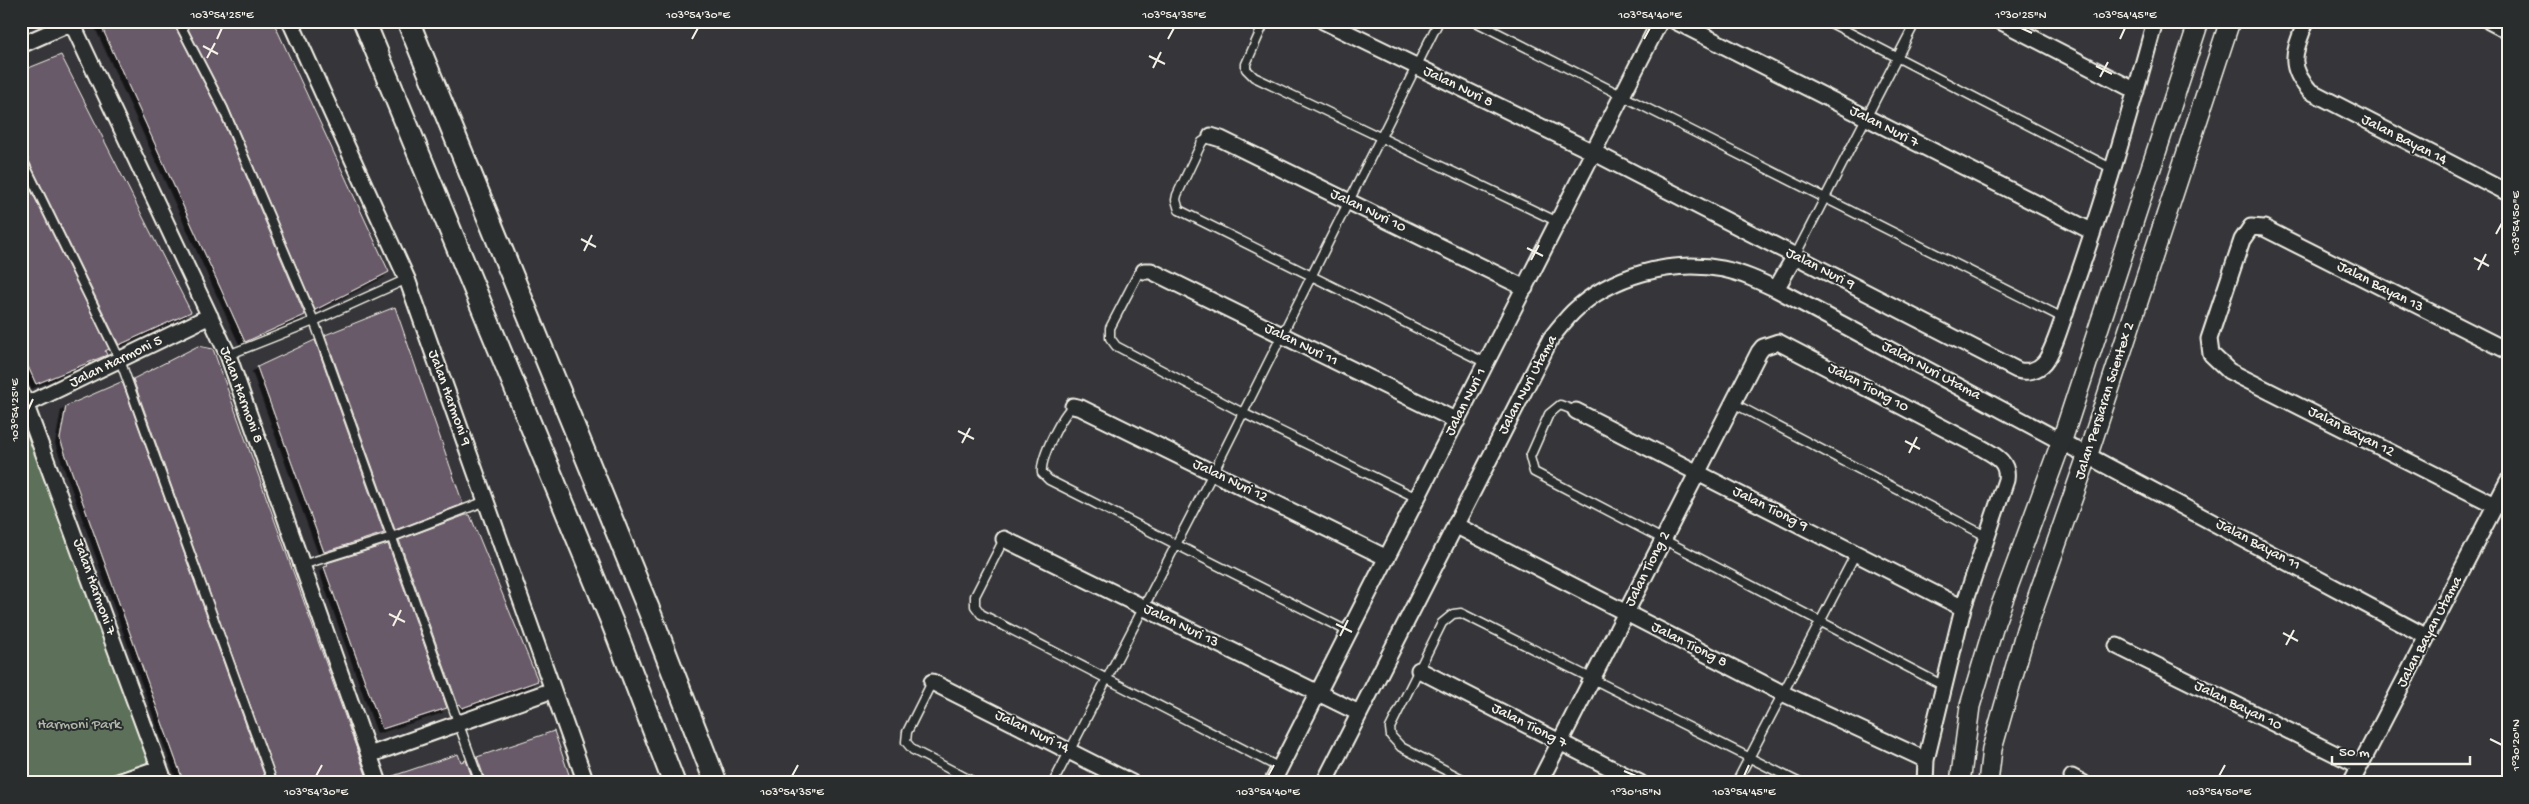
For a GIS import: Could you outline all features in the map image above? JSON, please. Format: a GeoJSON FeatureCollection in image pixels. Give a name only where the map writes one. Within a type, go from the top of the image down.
{"type":"FeatureCollection","features":[{"type":"Feature","properties":{"kind":"main road"},"geometry":{"type":"LineString","coordinates":[[364,21],[612,622],[674,783]]}},
{"type":"Feature","properties":{"kind":"main road"},"geometry":{"type":"LineString","coordinates":[[408,21],[648,608],[716,783]]}},
{"type":"Feature","properties":{"kind":"street","name":"Jalan Harmoni 9"},"geometry":{"type":"LineString","coordinates":[[290,21],[407,279],[586,783]]}},
{"type":"Feature","properties":{"kind":"street","name":"Jalan Nuri 8"},"geometry":{"type":"LineString","coordinates":[[1323,21],[1593,152]]}},
{"type":"Feature","properties":{"kind":"street","name":"Jalan Nuri 1"},"geometry":{"type":"LineString","coordinates":[[1272,783],[1660,21]]}},
{"type":"Feature","properties":{"kind":"street","name":"Jalan Nuri 7"},"geometry":{"type":"LineString","coordinates":[[1676,21],[2093,232]]}},
{"type":"Feature","properties":{"kind":"street"},"geometry":{"type":"LineString","coordinates":[[2000,21],[2136,91]]}},
{"type":"Feature","properties":{"kind":"street","name":"Jalan Persiaran Scientex 2"},"geometry":{"type":"LineString","coordinates":[[1960,783],[1970,706],[1995,622],[2062,440],[2199,21]]}},
{"type":"Feature","properties":{"kind":"street","name":"Jalan Persiaran Scientex 2"},"geometry":{"type":"LineString","coordinates":[[1988,783],[1992,749],[2026,630],[2088,454],[2230,21]]}},
{"type":"Feature","properties":{"kind":"street","name":"Jalan Bayan 14"},"geometry":{"type":"LineString","coordinates":[[2306,21],[2295,51],[2294,63],[2302,83],[2310,91],[2508,194]]}},
{"type":"Feature","properties":{"kind":"street"},"geometry":{"type":"LineString","coordinates":[[2489,21],[2508,31]]}},
{"type":"Feature","properties":{"kind":"street"},"geometry":{"type":"LineString","coordinates":[[21,45],[71,22]]}},
{"type":"Feature","properties":{"kind":"street","name":"Jalan Harmoni 8"},"geometry":{"type":"LineString","coordinates":[[71,22],[228,355],[379,783]]}},
{"type":"Feature","properties":{"kind":"street"},"geometry":{"type":"LineString","coordinates":[[2063,318],[2113,169],[2154,22]]}},
{"type":"Feature","properties":{"kind":"street","name":"Jalan Nuri 10"},"geometry":{"type":"LineString","coordinates":[[1211,136],[1221,139],[1525,288]]}},
{"type":"Feature","properties":{"kind":"street","name":"Jalan Nuri 9"},"geometry":{"type":"LineString","coordinates":[[1593,152],[2016,370],[2029,372],[2037,369],[2046,360],[2063,318]]}},
{"type":"Feature","properties":{"kind":"street","name":"Jalan Bayan 13"},"geometry":{"type":"LineString","coordinates":[[2211,354],[2209,339],[2242,240],[2251,227],[2264,228],[2508,351]]}},
{"type":"Feature","properties":{"kind":"street"},"geometry":{"type":"LineString","coordinates":[[1776,289],[1794,256]]}},
{"type":"Feature","properties":{"kind":"street","name":"Jalan Nuri Utama"},"geometry":{"type":"LineString","coordinates":[[1324,783],[1551,338],[1574,311],[1599,292],[1626,278],[1660,268],[1694,266],[1723,269],[1749,277],[1776,289],[2088,454]]}},
{"type":"Feature","properties":{"kind":"street","name":"Jalan Nuri 11"},"geometry":{"type":"LineString","coordinates":[[1144,271],[1151,271],[1457,421]]}},
{"type":"Feature","properties":{"kind":"street","name":"Jalan Harmoni 5"},"geometry":{"type":"LineString","coordinates":[[23,401],[120,360],[210,316]]}},
{"type":"Feature","properties":{"kind":"street","name":"Jalan Tiong 10"},"geometry":{"type":"LineString","coordinates":[[1758,355],[1763,347],[1770,343],[1785,344],[1980,447],[2002,461],[2007,474],[1963,608],[1926,760],[1924,783]]}},
{"type":"Feature","properties":{"kind":"street","name":"Jalan Bayan 12"},"geometry":{"type":"LineString","coordinates":[[2211,354],[2229,371],[2495,505]]}},
{"type":"Feature","properties":{"kind":"street","name":"Jalan Tiong 2"},"geometry":{"type":"LineString","coordinates":[[1540,783],[1662,539],[1758,355]]}},
{"type":"Feature","properties":{"kind":"street","name":"Jalan Harmoni 7"},"geometry":{"type":"LineString","coordinates":[[23,401],[165,783]]}},
{"type":"Feature","properties":{"kind":"street","name":"Jalan Nuri 12"},"geometry":{"type":"LineString","coordinates":[[1073,406],[1081,408],[1387,558]]}},
{"type":"Feature","properties":{"kind":"street","name":"Jalan Tiong 9"},"geometry":{"type":"LineString","coordinates":[[1576,411],[1963,608]]}},
{"type":"Feature","properties":{"kind":"street","name":"Jalan Bayan 11"},"geometry":{"type":"LineString","coordinates":[[2088,454],[2427,637]]}},
{"type":"Feature","properties":{"kind":"street","name":"Jalan Bayan Utama"},"geometry":{"type":"LineString","coordinates":[[2351,783],[2508,480]]}},
{"type":"Feature","properties":{"kind":"street","name":"Jalan Tiong 8"},"geometry":{"type":"LineString","coordinates":[[1455,525],[1782,693],[1926,760]]}},
{"type":"Feature","properties":{"kind":"street","name":"Jalan Nuri 13"},"geometry":{"type":"LineString","coordinates":[[1004,538],[1359,713]]}},
{"type":"Feature","properties":{"kind":"street","name":"Jalan Bayan 10"},"geometry":{"type":"LineString","coordinates":[[2117,646],[2360,766]]}},
{"type":"Feature","properties":{"kind":"street","name":"Jalan Tiong 7"},"geometry":{"type":"LineString","coordinates":[[1419,670],[1640,783]]}},
{"type":"Feature","properties":{"kind":"street","name":"Jalan Nuri 14"},"geometry":{"type":"LineString","coordinates":[[932,682],[1070,750],[1132,783]]}},
{"type":"Feature","properties":{"kind":"street"},"geometry":{"type":"LineString","coordinates":[[369,755],[553,690]]}},
{"type":"Feature","properties":{"kind":"street"},"geometry":{"type":"LineString","coordinates":[[115,783],[160,768]]}},
{"type":"Feature","properties":{"kind":"lane"},"geometry":{"type":"LineString","coordinates":[[178,21],[223,108],[314,321],[480,783]]}},
{"type":"Feature","properties":{"kind":"lane"},"geometry":{"type":"LineString","coordinates":[[1265,21],[1247,59],[1246,70],[1249,74],[1558,222]]}},
{"type":"Feature","properties":{"kind":"lane"},"geometry":{"type":"LineString","coordinates":[[1053,783],[1213,473],[1439,21]]}},
{"type":"Feature","properties":{"kind":"lane"},"geometry":{"type":"LineString","coordinates":[[1474,21],[2063,318]]}},
{"type":"Feature","properties":{"kind":"lane"},"geometry":{"type":"LineString","coordinates":[[1827,21],[2113,169]]}},
{"type":"Feature","properties":{"kind":"lane"},"geometry":{"type":"LineString","coordinates":[[1794,256],[1916,21]]}},
{"type":"Feature","properties":{"kind":"lane"},"geometry":{"type":"LineString","coordinates":[[1211,136],[1202,142],[1177,195],[1176,200],[1179,210],[1486,364]]}},
{"type":"Feature","properties":{"kind":"lane"},"geometry":{"type":"LineString","coordinates":[[21,157],[120,360],[273,783]]}},
{"type":"Feature","properties":{"kind":"lane"},"geometry":{"type":"LineString","coordinates":[[1144,271],[1138,274],[1110,328],[1109,333],[1112,343],[1243,413],[1418,498]]}},
{"type":"Feature","properties":{"kind":"lane"},"geometry":{"type":"LineString","coordinates":[[228,355],[314,321],[407,279]]}},
{"type":"Feature","properties":{"kind":"lane"},"geometry":{"type":"LineString","coordinates":[[1733,404],[1986,536]]}},
{"type":"Feature","properties":{"kind":"lane"},"geometry":{"type":"LineString","coordinates":[[1576,411],[1560,405],[1549,414],[1530,457],[1534,472],[1944,686]]}},
{"type":"Feature","properties":{"kind":"lane"},"geometry":{"type":"LineString","coordinates":[[1073,406],[1066,412],[1043,462],[1042,473],[1045,477],[1349,632]]}},
{"type":"Feature","properties":{"kind":"lane"},"geometry":{"type":"LineString","coordinates":[[302,565],[392,537],[486,501]]}},
{"type":"Feature","properties":{"kind":"lane"},"geometry":{"type":"LineString","coordinates":[[1004,538],[975,596],[974,606],[977,611],[1280,768]]}},
{"type":"Feature","properties":{"kind":"lane"},"geometry":{"type":"LineString","coordinates":[[1736,783],[1856,553]]}},
{"type":"Feature","properties":{"kind":"lane"},"geometry":{"type":"LineString","coordinates":[[1470,783],[1400,747],[1391,736],[1392,721],[1442,623],[1453,614],[1461,613],[1800,783]]}},
{"type":"Feature","properties":{"kind":"lane"},"geometry":{"type":"LineString","coordinates":[[932,682],[907,732],[906,742],[913,750],[976,783]]}},
{"type":"Feature","properties":{"kind":"green space","name":"Harmoni Park"},"geometry":{"type":"Polygon","coordinates":[[[21,418],[23,418],[157,772],[131,783],[21,783],[21,418]]]}},
{"type":"Feature","properties":{"kind":"building"},"geometry":{"type":"Polygon","coordinates":[[[99,21],[172,21],[218,110],[305,315],[245,342],[99,21]]]}},
{"type":"Feature","properties":{"kind":"building"},"geometry":{"type":"Polygon","coordinates":[[[184,21],[273,21],[389,272],[315,310],[228,106],[184,21]]]}},
{"type":"Feature","properties":{"kind":"building"},"geometry":{"type":"Polygon","coordinates":[[[61,55],[191,312],[119,345],[26,155],[21,151],[21,71],[61,55]]]}},
{"type":"Feature","properties":{"kind":"building"},"geometry":{"type":"Polygon","coordinates":[[[21,170],[109,349],[105,351],[107,355],[36,384],[21,351],[21,170]]]}},
{"type":"Feature","properties":{"kind":"building"},"geometry":{"type":"Polygon","coordinates":[[[395,307],[463,504],[395,530],[325,335],[395,307]]]}},
{"type":"Feature","properties":{"kind":"building"},"geometry":{"type":"Polygon","coordinates":[[[315,340],[384,533],[324,552],[257,367],[315,340]]]}},
{"type":"Feature","properties":{"kind":"building"},"geometry":{"type":"Polygon","coordinates":[[[198,346],[213,349],[369,783],[278,783],[133,379],[198,346]]]}},
{"type":"Feature","properties":{"kind":"building"},"geometry":{"type":"Polygon","coordinates":[[[121,382],[267,783],[184,783],[60,439],[66,406],[121,382]]]}},
{"type":"Feature","properties":{"kind":"building"},"geometry":{"type":"Polygon","coordinates":[[[470,515],[538,681],[462,708],[460,704],[458,705],[399,540],[470,515]]]}},
{"type":"Feature","properties":{"kind":"building"},"geometry":{"type":"Polygon","coordinates":[[[388,544],[447,708],[382,729],[324,567],[328,566],[327,563],[388,544]]]}},
{"type":"Feature","properties":{"kind":"building"},"geometry":{"type":"Polygon","coordinates":[[[554,731],[572,783],[486,783],[477,757],[554,731]]]}},
{"type":"Feature","properties":{"kind":"building"},"geometry":{"type":"Polygon","coordinates":[[[458,754],[461,762],[466,760],[474,783],[388,783],[387,778],[458,754]]]}}]}
